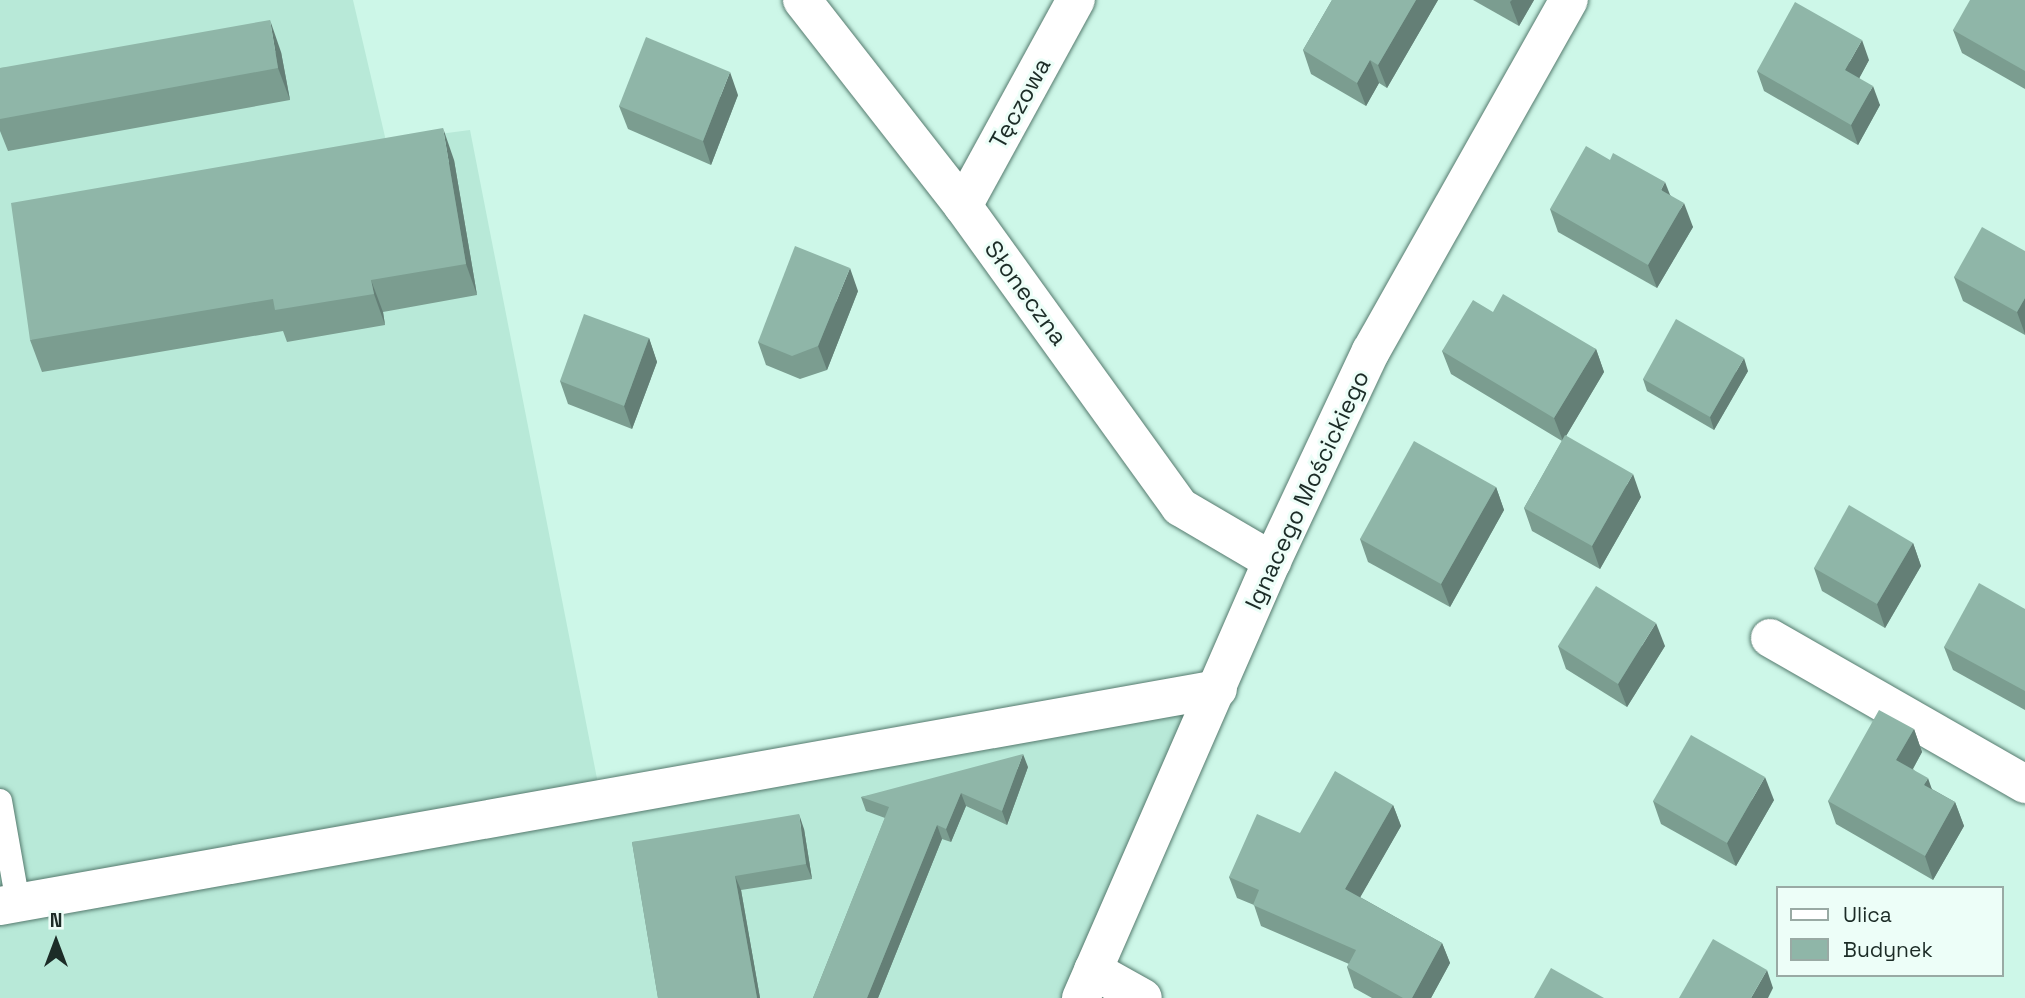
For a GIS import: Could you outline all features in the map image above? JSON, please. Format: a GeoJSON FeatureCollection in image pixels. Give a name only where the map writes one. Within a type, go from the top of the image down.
{"type":"FeatureCollection","features":[{"type":"Feature","properties":{"kind":"street","name":"Słoneczna"},"geometry":{"type":"LineString","coordinates":[[802,0],[964,206],[1180,507],[1272,561]]}},
{"type":"Feature","properties":{"kind":"street","name":"Tęczowa"},"geometry":{"type":"LineString","coordinates":[[964,206],[1076,0]]}},
{"type":"Feature","properties":{"kind":"street","name":"Ignacego Mościckiego"},"geometry":{"type":"LineString","coordinates":[[1087,984],[1272,561],[1371,351],[1569,0]]}},
{"type":"Feature","properties":{"kind":"street"},"geometry":{"type":"LineString","coordinates":[[1770,638],[2025,784]]}},
{"type":"Feature","properties":{"kind":"street"},"geometry":{"type":"LineString","coordinates":[[9,904],[1218,689]]}},
{"type":"Feature","properties":{"kind":"street"},"geometry":{"type":"LineString","coordinates":[[1087,984],[1143,998]]}},
{"type":"Feature","properties":{"kind":"lane"},"geometry":{"type":"LineString","coordinates":[[0,800],[9,904]]}},
{"type":"Feature","properties":{"kind":"shaded area"},"geometry":{"type":"Polygon","coordinates":[[[0,0],[353,0],[386,141],[470,130],[601,799],[1218,689],[1082,998],[0,998],[0,0]]]}},
{"type":"Feature","properties":{"kind":"building"},"geometry":{"type":"Polygon","coordinates":[[[1332,0],[1416,0],[1378,65],[1370,60],[1357,83],[1303,50],[1332,0]]]}},
{"type":"Feature","properties":{"kind":"building"},"geometry":{"type":"Polygon","coordinates":[[[1970,0],[2025,0],[2025,71],[1953,30],[1970,0]]]}},
{"type":"Feature","properties":{"kind":"building"},"geometry":{"type":"Polygon","coordinates":[[[1795,2],[1862,40],[1845,70],[1873,86],[1851,125],[1757,71],[1795,2]]]}},
{"type":"Feature","properties":{"kind":"building"},"geometry":{"type":"Polygon","coordinates":[[[270,20],[278,68],[0,119],[0,68],[270,20]]]}},
{"type":"Feature","properties":{"kind":"building"},"geometry":{"type":"Polygon","coordinates":[[[646,37],[730,72],[703,141],[619,106],[646,37]]]}},
{"type":"Feature","properties":{"kind":"building"},"geometry":{"type":"Polygon","coordinates":[[[443,128],[466,264],[371,280],[374,294],[275,310],[273,299],[30,340],[11,203],[443,128]]]}},
{"type":"Feature","properties":{"kind":"building"},"geometry":{"type":"Polygon","coordinates":[[[1586,146],[1610,160],[1613,153],[1665,182],[1661,190],[1684,203],[1648,265],[1550,209],[1586,146]]]}},
{"type":"Feature","properties":{"kind":"building"},"geometry":{"type":"Polygon","coordinates":[[[1982,227],[2025,251],[2025,298],[2017,312],[1954,277],[1982,227]]]}},
{"type":"Feature","properties":{"kind":"building"},"geometry":{"type":"Polygon","coordinates":[[[795,246],[850,268],[818,346],[792,356],[758,342],[795,246]]]}},
{"type":"Feature","properties":{"kind":"building"},"geometry":{"type":"Polygon","coordinates":[[[1503,294],[1596,349],[1554,418],[1442,351],[1473,300],[1493,312],[1503,294]]]}},
{"type":"Feature","properties":{"kind":"building"},"geometry":{"type":"Polygon","coordinates":[[[584,314],[649,338],[624,406],[560,381],[584,314]]]}},
{"type":"Feature","properties":{"kind":"building"},"geometry":{"type":"Polygon","coordinates":[[[1676,319],[1744,358],[1710,417],[1643,379],[1676,319]]]}},
{"type":"Feature","properties":{"kind":"building"},"geometry":{"type":"Polygon","coordinates":[[[1565,435],[1633,474],[1592,546],[1524,508],[1565,435]]]}},
{"type":"Feature","properties":{"kind":"building"},"geometry":{"type":"Polygon","coordinates":[[[1414,441],[1496,487],[1441,584],[1360,539],[1414,441]]]}},
{"type":"Feature","properties":{"kind":"building"},"geometry":{"type":"Polygon","coordinates":[[[1849,505],[1913,543],[1877,604],[1814,568],[1849,505]]]}},
{"type":"Feature","properties":{"kind":"building"},"geometry":{"type":"Polygon","coordinates":[[[1979,583],[2025,609],[2025,691],[1944,647],[1979,583]]]}},
{"type":"Feature","properties":{"kind":"building"},"geometry":{"type":"Polygon","coordinates":[[[1596,586],[1656,623],[1618,684],[1558,646],[1596,586]]]}},
{"type":"Feature","properties":{"kind":"building"},"geometry":{"type":"Polygon","coordinates":[[[1879,710],[1914,729],[1896,760],[1928,778],[1924,785],[1955,802],[1925,856],[1828,801],[1879,710]]]}},
{"type":"Feature","properties":{"kind":"building"},"geometry":{"type":"Polygon","coordinates":[[[1691,735],[1765,777],[1727,843],[1653,801],[1691,735]]]}},
{"type":"Feature","properties":{"kind":"building"},"geometry":{"type":"Polygon","coordinates":[[[1023,754],[1002,811],[961,793],[946,829],[937,825],[867,998],[813,998],[889,807],[861,797],[1023,754]]]}},
{"type":"Feature","properties":{"kind":"building"},"geometry":{"type":"Polygon","coordinates":[[[1335,771],[1393,805],[1345,889],[1442,943],[1412,998],[1403,998],[1347,967],[1356,950],[1253,905],[1259,890],[1229,877],[1257,814],[1300,833],[1335,771]]]}},
{"type":"Feature","properties":{"kind":"building"},"geometry":{"type":"Polygon","coordinates":[[[799,814],[806,864],[735,876],[757,998],[658,998],[632,842],[799,814]]]}},
{"type":"Feature","properties":{"kind":"building"},"geometry":{"type":"Polygon","coordinates":[[[1713,939],[1767,970],[1751,998],[1679,998],[1713,939]]]}},
{"type":"Feature","properties":{"kind":"building"},"geometry":{"type":"Polygon","coordinates":[[[1551,968],[1604,998],[1534,998],[1551,968]]]}}]}
